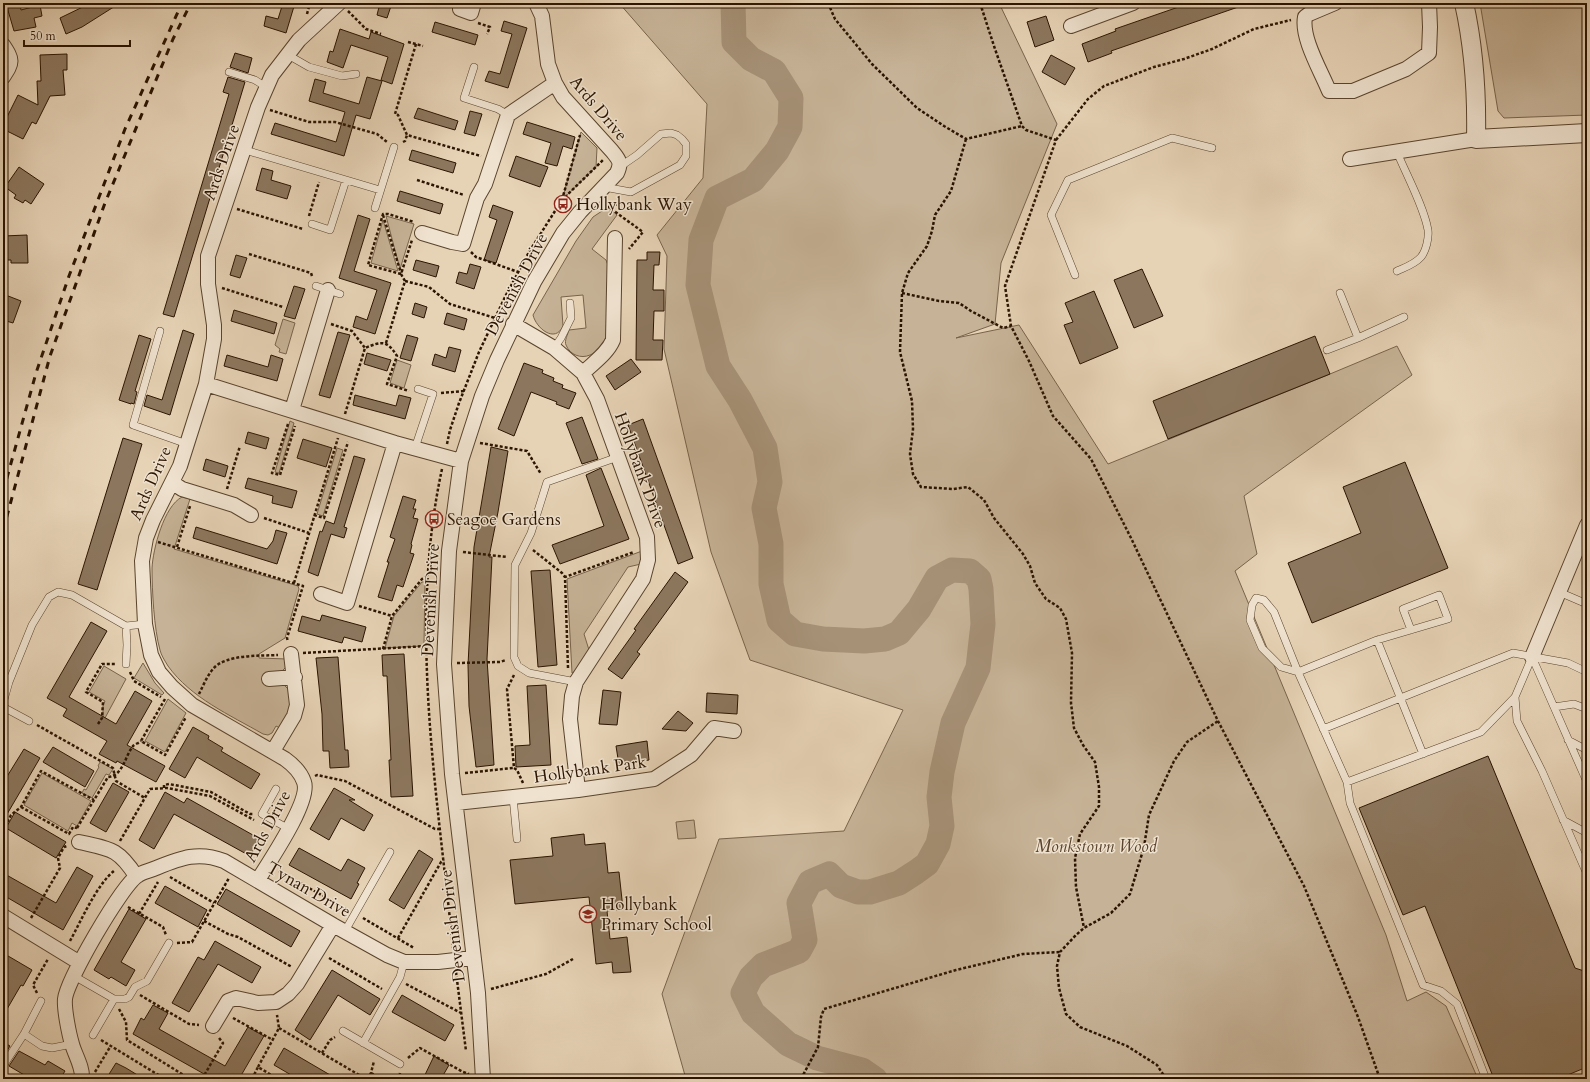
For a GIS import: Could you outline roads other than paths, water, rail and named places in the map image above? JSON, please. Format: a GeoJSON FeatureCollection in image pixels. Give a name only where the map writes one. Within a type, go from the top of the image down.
{"type":"FeatureCollection","features":[{"type":"Feature","properties":{"kind":"street"},"geometry":{"type":"LineString","coordinates":[[460,9],[472,13],[474,3]]}},
{"type":"Feature","properties":{"kind":"street","name":"Ards Drive"},"geometry":{"type":"LineString","coordinates":[[536,3],[542,16],[548,64],[555,83],[563,97],[612,151],[619,160],[621,166]]}},
{"type":"Feature","properties":{"kind":"street"},"geometry":{"type":"LineString","coordinates":[[1071,26],[1133,3]]}},
{"type":"Feature","properties":{"kind":"street"},"geometry":{"type":"LineString","coordinates":[[1335,3],[1305,17],[1304,23],[1310,47],[1329,91],[1353,91],[1406,69],[1429,53],[1429,3]]}},
{"type":"Feature","properties":{"kind":"street"},"geometry":{"type":"LineString","coordinates":[[1464,3],[1471,34],[1477,101],[1476,139]]}},
{"type":"Feature","properties":{"kind":"street","name":"Ards Drive"},"geometry":{"type":"LineString","coordinates":[[258,880],[300,809],[305,795],[305,782],[293,765],[273,751],[168,693],[151,655],[145,624],[142,561],[146,538],[153,520],[173,483],[180,466],[206,384],[214,339],[214,325],[208,284],[208,256],[245,150],[258,107],[272,75],[299,40],[342,6]]}},
{"type":"Feature","properties":{"kind":"street"},"geometry":{"type":"LineString","coordinates":[[3,45],[12,61],[3,77]]}},
{"type":"Feature","properties":{"kind":"street"},"geometry":{"type":"LineString","coordinates":[[422,233],[463,244],[477,198],[485,184],[508,115],[555,83]]}},
{"type":"Feature","properties":{"kind":"street"},"geometry":{"type":"LineString","coordinates":[[1350,159],[1476,139],[1587,133]]}},
{"type":"Feature","properties":{"kind":"street","name":"Devenish Drive"},"geometry":{"type":"LineString","coordinates":[[483,1079],[478,993],[452,774],[444,664],[449,551],[461,461],[482,396],[513,324],[534,282],[563,233],[580,212],[617,173],[621,166]]}},
{"type":"Feature","properties":{"kind":"street"},"geometry":{"type":"LineString","coordinates":[[583,373],[604,354],[611,346],[613,340],[615,238]]}},
{"type":"Feature","properties":{"kind":"street"},"geometry":{"type":"LineString","coordinates":[[295,411],[328,290]]}},
{"type":"Feature","properties":{"kind":"street","name":"Hollybank Drive"},"geometry":{"type":"LineString","coordinates":[[513,324],[554,348],[583,373],[597,399],[647,537],[648,560],[642,580],[572,681],[570,719],[578,790]]}},
{"type":"Feature","properties":{"kind":"street"},"geometry":{"type":"LineString","coordinates":[[206,384],[395,443],[461,461]]}},
{"type":"Feature","properties":{"kind":"street"},"geometry":{"type":"LineString","coordinates":[[321,594],[347,603],[395,443]]}},
{"type":"Feature","properties":{"kind":"street"},"geometry":{"type":"LineString","coordinates":[[173,483],[182,488],[234,505],[251,515]]}},
{"type":"Feature","properties":{"kind":"street"},"geometry":{"type":"LineString","coordinates":[[1532,657],[1587,525]]}},
{"type":"Feature","properties":{"kind":"street"},"geometry":{"type":"LineString","coordinates":[[273,751],[296,710],[297,705],[295,677],[291,654]]}},
{"type":"Feature","properties":{"kind":"street"},"geometry":{"type":"LineString","coordinates":[[269,679],[295,677]]}},
{"type":"Feature","properties":{"kind":"street","name":"Hollybank Park"},"geometry":{"type":"LineString","coordinates":[[456,803],[530,796],[654,779],[691,755],[714,728],[734,731]]}},
{"type":"Feature","properties":{"kind":"street"},"geometry":{"type":"LineString","coordinates":[[75,835],[114,851],[126,861],[136,876]]}},
{"type":"Feature","properties":{"kind":"street","name":"Tynan Drive"},"geometry":{"type":"LineString","coordinates":[[82,1078],[72,1044],[65,1002],[66,993],[80,963],[116,900],[136,876],[194,856],[211,856],[235,867],[387,955],[404,962],[455,961],[473,958]]}},
{"type":"Feature","properties":{"kind":"street"},"geometry":{"type":"LineString","coordinates":[[3,916],[25,928],[80,963]]}},
{"type":"Feature","properties":{"kind":"street"},"geometry":{"type":"LineString","coordinates":[[213,1026],[228,1001],[236,998],[258,1003],[276,1002],[288,994],[301,979],[318,951],[339,928]]}},
{"type":"Feature","properties":{"kind":"lane"},"geometry":{"type":"LineString","coordinates":[[288,55],[309,67],[342,76],[356,74]]}},
{"type":"Feature","properties":{"kind":"lane"},"geometry":{"type":"LineString","coordinates":[[474,67],[464,98],[498,109],[508,115]]}},
{"type":"Feature","properties":{"kind":"lane"},"geometry":{"type":"LineString","coordinates":[[229,72],[255,80],[266,87]]}},
{"type":"Feature","properties":{"kind":"lane"},"geometry":{"type":"LineString","coordinates":[[604,187],[632,192],[680,165],[686,156],[686,144],[677,135],[671,133],[660,134],[637,155],[621,166]]}},
{"type":"Feature","properties":{"kind":"lane"},"geometry":{"type":"LineString","coordinates":[[1075,275],[1051,215],[1068,180],[1172,138],[1212,148]]}},
{"type":"Feature","properties":{"kind":"lane"},"geometry":{"type":"LineString","coordinates":[[375,208],[394,147]]}},
{"type":"Feature","properties":{"kind":"lane"},"geometry":{"type":"LineString","coordinates":[[245,150],[380,190]]}},
{"type":"Feature","properties":{"kind":"lane"},"geometry":{"type":"LineString","coordinates":[[1397,152],[1422,210],[1428,231],[1426,246],[1422,255],[1415,263],[1398,270]]}},
{"type":"Feature","properties":{"kind":"lane"},"geometry":{"type":"LineString","coordinates":[[312,224],[330,230],[346,180]]}},
{"type":"Feature","properties":{"kind":"lane"},"geometry":{"type":"LineString","coordinates":[[1340,293],[1358,338]]}},
{"type":"Feature","properties":{"kind":"lane"},"geometry":{"type":"LineString","coordinates":[[554,348],[571,318],[570,303]]}},
{"type":"Feature","properties":{"kind":"lane"},"geometry":{"type":"LineString","coordinates":[[1327,350],[1404,317]]}},
{"type":"Feature","properties":{"kind":"lane"},"geometry":{"type":"LineString","coordinates":[[160,331],[133,425],[187,444]]}},
{"type":"Feature","properties":{"kind":"lane"},"geometry":{"type":"LineString","coordinates":[[415,448],[433,394],[418,389]]}},
{"type":"Feature","properties":{"kind":"lane"},"geometry":{"type":"LineString","coordinates":[[572,681],[529,673],[518,666],[514,657],[515,565],[531,533],[547,482],[618,457]]}},
{"type":"Feature","properties":{"kind":"lane"},"geometry":{"type":"LineString","coordinates":[[3,703],[9,682],[32,625],[49,597],[58,592],[72,595],[126,626],[145,624]]}},
{"type":"Feature","properties":{"kind":"lane"},"geometry":{"type":"LineString","coordinates":[[1559,592],[1587,604]]}},
{"type":"Feature","properties":{"kind":"lane"},"geometry":{"type":"LineString","coordinates":[[1411,630],[1403,609],[1439,595],[1448,619],[1411,630],[1377,640],[1298,672],[1281,667],[1262,648],[1250,620],[1252,605],[1256,598],[1264,600],[1274,612],[1298,672],[1347,782],[1350,803],[1423,985],[1441,991],[1457,1004],[1486,1079]]}},
{"type":"Feature","properties":{"kind":"lane"},"geometry":{"type":"LineString","coordinates":[[126,626],[126,664]]}},
{"type":"Feature","properties":{"kind":"lane"},"geometry":{"type":"LineString","coordinates":[[1377,640],[1423,754]]}},
{"type":"Feature","properties":{"kind":"lane"},"geometry":{"type":"LineString","coordinates":[[1323,728],[1513,653],[1568,663],[1587,672]]}},
{"type":"Feature","properties":{"kind":"lane"},"geometry":{"type":"LineString","coordinates":[[1347,782],[1481,732],[1515,697],[1532,657]]}},
{"type":"Feature","properties":{"kind":"lane"},"geometry":{"type":"LineString","coordinates":[[1532,657],[1587,782]]}},
{"type":"Feature","properties":{"kind":"lane"},"geometry":{"type":"LineString","coordinates":[[1515,697],[1517,721],[1542,771],[1587,874]]}},
{"type":"Feature","properties":{"kind":"lane"},"geometry":{"type":"LineString","coordinates":[[1554,707],[1574,704],[1587,709]]}},
{"type":"Feature","properties":{"kind":"lane"},"geometry":{"type":"LineString","coordinates":[[3,707],[29,721]]}},
{"type":"Feature","properties":{"kind":"lane"},"geometry":{"type":"LineString","coordinates":[[1568,740],[1587,750]]}},
{"type":"Feature","properties":{"kind":"lane"},"geometry":{"type":"LineString","coordinates":[[276,789],[262,814],[289,829]]}},
{"type":"Feature","properties":{"kind":"lane"},"geometry":{"type":"LineString","coordinates":[[513,797],[517,839]]}},
{"type":"Feature","properties":{"kind":"lane"},"geometry":{"type":"LineString","coordinates":[[1563,820],[1587,833]]}},
{"type":"Feature","properties":{"kind":"lane"},"geometry":{"type":"LineString","coordinates":[[339,928],[390,852]]}},
{"type":"Feature","properties":{"kind":"lane"},"geometry":{"type":"LineString","coordinates":[[74,976],[114,999],[125,1000],[136,987],[147,981],[169,943]]}},
{"type":"Feature","properties":{"kind":"lane"},"geometry":{"type":"LineString","coordinates":[[363,1043],[399,980],[404,962]]}},
{"type":"Feature","properties":{"kind":"lane"},"geometry":{"type":"LineString","coordinates":[[93,1035],[114,999]]}},
{"type":"Feature","properties":{"kind":"lane"},"geometry":{"type":"LineString","coordinates":[[3,1066],[24,1034],[41,1001]]}},
{"type":"Feature","properties":{"kind":"lane"},"geometry":{"type":"LineString","coordinates":[[343,1031],[400,1064]]}},
{"type":"Feature","properties":{"kind":"lane"},"geometry":{"type":"LineString","coordinates":[[24,1034],[42,1046],[52,1048],[72,1044]]}},
{"type":"Feature","properties":{"kind":"waterway"},"geometry":{"type":"LineString","coordinates":[[733,3],[734,42],[751,59],[774,71],[791,98],[790,127],[777,151],[753,180],[717,198],[701,240],[698,285],[718,366],[740,400],[765,448],[770,482],[764,508],[771,544],[771,584],[779,620],[795,634],[823,639],[864,641],[885,639],[899,633],[919,609],[937,578],[952,570],[970,571],[979,579],[981,589],[983,624],[978,668],[953,723],[942,772],[939,797],[942,826],[938,844],[927,864],[899,883],[870,892],[858,892],[841,886],[829,874],[810,882],[799,903],[805,940],[799,951],[763,965],[751,977],[743,993],[753,1013],[788,1044],[817,1058],[862,1070],[875,1079]]}},
{"type":"Feature","properties":{"kind":"railway"},"geometry":{"type":"LineString","coordinates":[[3,492],[36,373],[69,276],[125,129],[182,3]]}},
{"type":"Feature","properties":{"kind":"railway"},"geometry":{"type":"LineString","coordinates":[[3,531],[50,356],[105,203],[173,39],[191,3]]}},
{"type":"Feature","properties":{"kind":"place","name":"Hollybank Way"},"geometry":{"type":"Point","coordinates":[563,204]}},
{"type":"Feature","properties":{"kind":"place","name":"Seagoe Gardens"},"geometry":{"type":"Point","coordinates":[434,519]}},
{"type":"Feature","properties":{"kind":"place","name":"Hollybank Primary School"},"geometry":{"type":"Point","coordinates":[588,914]}},
{"type":"Feature","properties":{"kind":"park label","name":"Monkstown Wood"},"geometry":{"type":"Point","coordinates":[1096,846]}}]}
